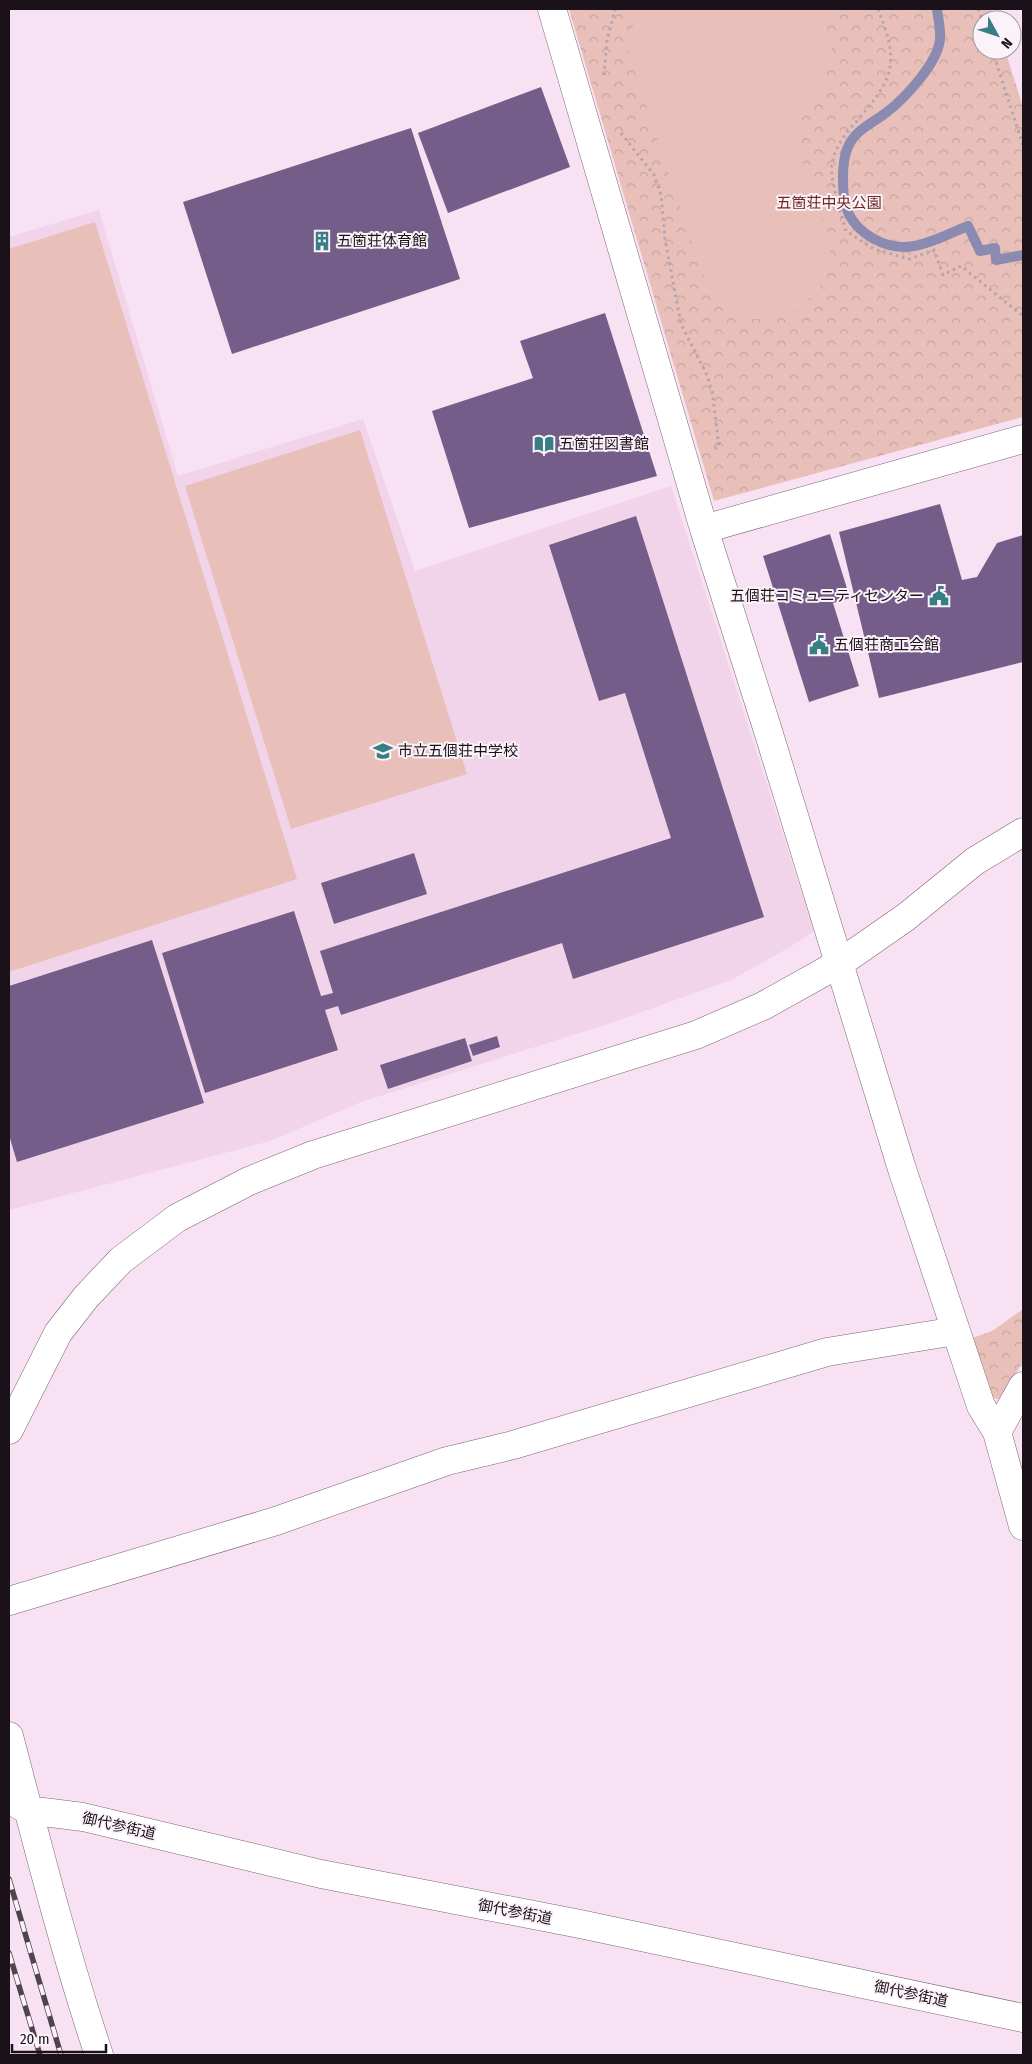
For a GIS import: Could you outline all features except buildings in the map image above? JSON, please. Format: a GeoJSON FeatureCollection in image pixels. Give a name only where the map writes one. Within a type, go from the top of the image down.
{"type":"FeatureCollection","features":[{"type":"Feature","properties":{"kind":"street"},"geometry":{"type":"LineString","coordinates":[[552,9],[704,529],[840,963],[902,1169],[981,1406],[997,1432],[1023,1526]]}},
{"type":"Feature","properties":{"kind":"street"},"geometry":{"type":"LineString","coordinates":[[704,529],[1023,439]]}},
{"type":"Feature","properties":{"kind":"street"},"geometry":{"type":"LineString","coordinates":[[9,1430],[58,1333],[80,1304],[121,1260],[176,1218],[249,1181],[313,1155],[696,1035],[763,1006],[840,963],[906,917],[975,861],[1023,832]]}},
{"type":"Feature","properties":{"kind":"street"},"geometry":{"type":"LineString","coordinates":[[9,1601],[276,1521],[447,1461],[522,1442],[827,1352],[956,1331]]}},
{"type":"Feature","properties":{"kind":"street"},"geometry":{"type":"LineString","coordinates":[[997,1432],[1023,1386]]}},
{"type":"Feature","properties":{"kind":"street"},"geometry":{"type":"LineString","coordinates":[[9,1736],[18,1804],[99,2055]]}},
{"type":"Feature","properties":{"kind":"street","name":"御代参街道"},"geometry":{"type":"LineString","coordinates":[[18,1804],[321,1874],[580,1924],[1023,2018]]}},
{"type":"Feature","properties":{"kind":"path"},"geometry":{"type":"LineString","coordinates":[[604,80],[607,41],[614,9]]}},
{"type":"Feature","properties":{"kind":"path"},"geometry":{"type":"LineString","coordinates":[[878,9],[888,34],[892,66],[882,90],[841,139],[831,166],[846,231],[874,249],[909,259],[934,250],[943,275],[961,266],[1023,316]]}},
{"type":"Feature","properties":{"kind":"path"},"geometry":{"type":"LineString","coordinates":[[995,60],[1023,145]]}},
{"type":"Feature","properties":{"kind":"path"},"geometry":{"type":"LineString","coordinates":[[619,127],[654,175],[661,195],[665,240],[681,324],[706,373],[712,390],[719,447],[683,458]]}},
{"type":"Feature","properties":{"kind":"shaded area","name":"市立五個荘中学校"},"geometry":{"type":"Polygon","coordinates":[[[99,210],[178,476],[363,419],[415,571],[671,486],[814,931],[790,947],[731,980],[611,1023],[361,1102],[270,1141],[9,1210],[9,237],[99,210]]]}},
{"type":"Feature","properties":{"kind":"green space","name":"五箇荘中央公園"},"geometry":{"type":"Polygon","coordinates":[[[569,9],[991,9],[972,10],[972,60],[1008,60],[1023,107],[1023,417],[714,501],[569,9]]]}},
{"type":"Feature","properties":{"kind":"green space"},"geometry":{"type":"Polygon","coordinates":[[[640,9],[821,9],[832,50],[825,83],[815,100],[803,114],[795,142],[831,245],[824,281],[800,309],[780,318],[755,319],[713,294],[701,270],[626,45],[640,9]]]}},
{"type":"Feature","properties":{"kind":"green space"},"geometry":{"type":"Polygon","coordinates":[[[95,222],[297,879],[9,972],[9,249],[95,222]]]}},
{"type":"Feature","properties":{"kind":"green space"},"geometry":{"type":"Polygon","coordinates":[[[360,430],[467,774],[291,829],[185,486],[360,430]]]}},
{"type":"Feature","properties":{"kind":"green space"},"geometry":{"type":"Polygon","coordinates":[[[1022,1310],[1023,1362],[1000,1399],[985,1397],[967,1340],[992,1331],[1022,1310]]]}},
{"type":"Feature","properties":{"kind":"waterway"},"geometry":{"type":"LineString","coordinates":[[937,9],[940,39],[938,48],[927,69],[903,98],[860,131],[848,147],[843,173],[843,192],[846,207],[850,217],[864,233],[893,246],[921,245],[968,226],[980,251],[995,248],[996,260],[1023,255]]}},
{"type":"Feature","properties":{"kind":"railway"},"geometry":{"type":"LineString","coordinates":[[9,1879],[61,2055]]}},
{"type":"Feature","properties":{"kind":"railway"},"geometry":{"type":"LineString","coordinates":[[9,1953],[40,2055]]}},
{"type":"Feature","properties":{"kind":"place","name":"五箇荘体育館"},"geometry":{"type":"Point","coordinates":[322,241]}},
{"type":"Feature","properties":{"kind":"place","name":"五箇荘図書館"},"geometry":{"type":"Point","coordinates":[544,444]}},
{"type":"Feature","properties":{"kind":"place","name":"五個荘コミュニティセンター"},"geometry":{"type":"Point","coordinates":[939,596]}},
{"type":"Feature","properties":{"kind":"place","name":"五個荘商工会館"},"geometry":{"type":"Point","coordinates":[819,645]}},
{"type":"Feature","properties":{"kind":"place","name":"市立五個荘中学校"},"geometry":{"type":"Point","coordinates":[383,751]}}]}
